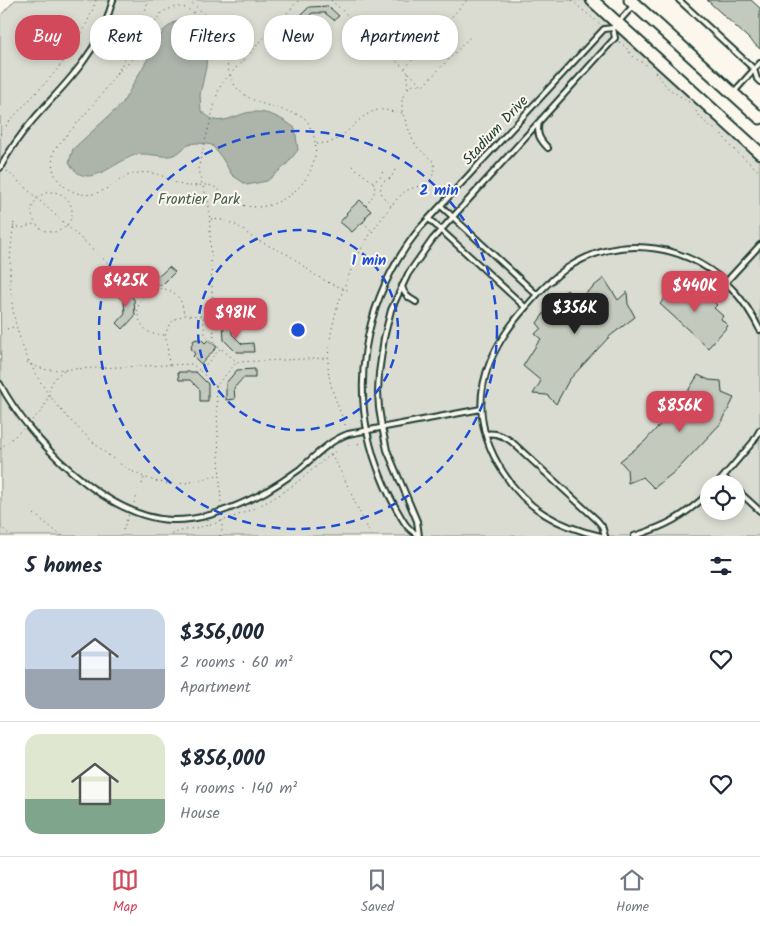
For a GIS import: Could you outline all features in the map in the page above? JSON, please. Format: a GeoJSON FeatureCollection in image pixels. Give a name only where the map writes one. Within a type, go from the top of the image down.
{"type":"FeatureCollection","features":[{"type":"Feature","properties":{"kind":"street"},"geometry":{"type":"LineString","coordinates":[[592,0],[615,25],[760,153]]}},
{"type":"Feature","properties":{"kind":"street"},"geometry":{"type":"LineString","coordinates":[[632,2],[760,118]]}},
{"type":"Feature","properties":{"kind":"lane"},"geometry":{"type":"LineString","coordinates":[[0,168],[23,132],[84,61],[99,35],[113,0]]}},
{"type":"Feature","properties":{"kind":"lane"},"geometry":{"type":"LineString","coordinates":[[678,0],[754,69],[760,82]]}},
{"type":"Feature","properties":{"kind":"lane"},"geometry":{"type":"LineString","coordinates":[[614,38],[615,25],[632,2]]}},
{"type":"Feature","properties":{"kind":"lane"},"geometry":{"type":"LineString","coordinates":[[604,28],[615,25]]}},
{"type":"Feature","properties":{"kind":"lane","name":"Stadium Drive"},"geometry":{"type":"LineString","coordinates":[[419,536],[407,526],[385,487],[373,455],[363,407],[365,349],[370,325],[380,297],[393,268],[408,244],[604,28]]}},
{"type":"Feature","properties":{"kind":"lane","name":"Stadium Drive"},"geometry":{"type":"LineString","coordinates":[[419,536],[417,521],[387,450],[382,427],[378,392],[381,355],[391,310],[415,262],[441,230],[614,38]]}},
{"type":"Feature","properties":{"kind":"lane"},"geometry":{"type":"LineString","coordinates":[[733,93],[760,62]]}},
{"type":"Feature","properties":{"kind":"lane"},"geometry":{"type":"LineString","coordinates":[[539,121],[538,136],[548,148]]}},
{"type":"Feature","properties":{"kind":"lane"},"geometry":{"type":"LineString","coordinates":[[441,206],[536,294]]}},
{"type":"Feature","properties":{"kind":"lane"},"geometry":{"type":"LineString","coordinates":[[429,219],[525,307]]}},
{"type":"Feature","properties":{"kind":"lane"},"geometry":{"type":"LineString","coordinates":[[726,282],[760,245]]}},
{"type":"Feature","properties":{"kind":"lane"},"geometry":{"type":"LineString","coordinates":[[486,434],[492,433],[502,436],[512,442],[597,520],[602,526],[603,536],[563,525],[542,513],[507,479],[494,458],[486,434],[481,409],[481,394],[485,375],[494,351],[506,330],[536,294],[567,268],[590,256],[612,250],[640,247],[664,250],[688,257],[708,268],[726,282],[743,301],[760,330]]}},
{"type":"Feature","properties":{"kind":"lane"},"geometry":{"type":"LineString","coordinates":[[402,285],[406,295],[416,302]]}},
{"type":"Feature","properties":{"kind":"lane"},"geometry":{"type":"LineString","coordinates":[[0,384],[19,414],[36,435],[75,474],[126,508],[161,519],[179,520],[197,518],[254,498],[298,470],[332,441],[348,434],[481,409]]}},
{"type":"Feature","properties":{"kind":"lane"},"geometry":{"type":"LineString","coordinates":[[726,475],[753,442],[760,430]]}},
{"type":"Feature","properties":{"kind":"lane"},"geometry":{"type":"LineString","coordinates":[[745,497],[760,511]]}},
{"type":"Feature","properties":{"kind":"lane"},"geometry":{"type":"LineString","coordinates":[[634,536],[675,520],[700,501]]}},
{"type":"Feature","properties":{"kind":"path"},"geometry":{"type":"LineString","coordinates":[[0,134],[62,63],[82,33],[96,0]]}},
{"type":"Feature","properties":{"kind":"path"},"geometry":{"type":"LineString","coordinates":[[116,73],[136,53],[160,14],[169,9],[185,7],[191,10],[219,39],[234,84],[254,100],[303,117],[306,120],[316,144],[312,167],[304,181],[290,195],[276,204],[256,207],[239,204],[211,186],[188,187],[160,174],[142,172],[126,176],[105,190],[90,195],[71,192],[63,186],[53,172],[52,159],[55,149],[100,97],[116,73],[136,36],[148,0]]}},
{"type":"Feature","properties":{"kind":"path"},"geometry":{"type":"LineString","coordinates":[[189,0],[205,15]]}},
{"type":"Feature","properties":{"kind":"path"},"geometry":{"type":"LineString","coordinates":[[254,48],[299,0]]}},
{"type":"Feature","properties":{"kind":"path"},"geometry":{"type":"LineString","coordinates":[[331,0],[422,84]]}},
{"type":"Feature","properties":{"kind":"path"},"geometry":{"type":"LineString","coordinates":[[404,68],[468,0]]}},
{"type":"Feature","properties":{"kind":"path"},"geometry":{"type":"LineString","coordinates":[[572,0],[604,28]]}},
{"type":"Feature","properties":{"kind":"path"},"geometry":{"type":"LineString","coordinates":[[408,88],[422,84],[423,86],[471,36]]}},
{"type":"Feature","properties":{"kind":"path"},"geometry":{"type":"LineString","coordinates":[[614,38],[626,47],[640,62],[653,69],[669,90],[691,104],[708,125],[721,134],[730,146],[760,172]]}},
{"type":"Feature","properties":{"kind":"path"},"geometry":{"type":"LineString","coordinates":[[214,342],[209,205],[198,169],[219,89],[243,60]]}},
{"type":"Feature","properties":{"kind":"path"},"geometry":{"type":"LineString","coordinates":[[346,427],[332,388],[327,358],[344,288],[352,267],[373,232],[392,206],[404,192],[425,184],[434,171],[434,162],[413,141],[403,113],[402,99],[408,88],[408,72]]}},
{"type":"Feature","properties":{"kind":"path"},"geometry":{"type":"LineString","coordinates":[[316,144],[335,140],[358,120],[375,111],[386,110],[403,113]]}},
{"type":"Feature","properties":{"kind":"path"},"geometry":{"type":"LineString","coordinates":[[352,166],[373,182],[375,186],[375,192],[366,206]]}},
{"type":"Feature","properties":{"kind":"path"},"geometry":{"type":"LineString","coordinates":[[392,206],[382,195],[380,187],[383,181],[391,178],[396,168]]}},
{"type":"Feature","properties":{"kind":"path"},"geometry":{"type":"LineString","coordinates":[[373,182],[380,178],[384,170]]}},
{"type":"Feature","properties":{"kind":"path"},"geometry":{"type":"LineString","coordinates":[[7,171],[144,296]]}},
{"type":"Feature","properties":{"kind":"path"},"geometry":{"type":"LineString","coordinates":[[375,186],[380,187]]}},
{"type":"Feature","properties":{"kind":"path"},"geometry":{"type":"LineString","coordinates":[[52,192],[66,198],[72,212],[67,226],[61,231],[53,233],[45,231],[35,224],[32,211],[37,198],[52,192]]}},
{"type":"Feature","properties":{"kind":"path"},"geometry":{"type":"LineString","coordinates":[[210,219],[223,220],[238,226],[254,239],[289,255],[315,275],[331,284],[348,290]]}},
{"type":"Feature","properties":{"kind":"path"},"geometry":{"type":"LineString","coordinates":[[8,253],[14,222]]}},
{"type":"Feature","properties":{"kind":"path"},"geometry":{"type":"LineString","coordinates":[[363,222],[373,232]]}},
{"type":"Feature","properties":{"kind":"path"},"geometry":{"type":"LineString","coordinates":[[13,226],[22,228],[35,224]]}},
{"type":"Feature","properties":{"kind":"path"},"geometry":{"type":"LineString","coordinates":[[165,336],[151,333],[140,322],[138,308],[144,296],[159,288],[169,290],[181,301],[184,315]]}},
{"type":"Feature","properties":{"kind":"path"},"geometry":{"type":"LineString","coordinates":[[169,365],[165,336],[172,321],[184,315],[213,316]]}},
{"type":"Feature","properties":{"kind":"path"},"geometry":{"type":"LineString","coordinates":[[203,316],[205,334],[237,362],[327,358]]}},
{"type":"Feature","properties":{"kind":"path"},"geometry":{"type":"LineString","coordinates":[[7,329],[14,328],[12,321]]}},
{"type":"Feature","properties":{"kind":"path"},"geometry":{"type":"LineString","coordinates":[[16,336],[27,362],[48,395],[75,426],[123,465],[152,480],[176,484],[220,475]]}},
{"type":"Feature","properties":{"kind":"path"},"geometry":{"type":"LineString","coordinates":[[200,371],[221,348]]}},
{"type":"Feature","properties":{"kind":"path"},"geometry":{"type":"LineString","coordinates":[[27,362],[47,370],[192,364],[216,386]]}},
{"type":"Feature","properties":{"kind":"path"},"geometry":{"type":"LineString","coordinates":[[221,504],[216,386],[237,362]]}},
{"type":"Feature","properties":{"kind":"path"},"geometry":{"type":"LineString","coordinates":[[32,420],[43,409],[52,381],[64,370]]}},
{"type":"Feature","properties":{"kind":"path"},"geometry":{"type":"LineString","coordinates":[[0,448],[24,428]]}},
{"type":"Feature","properties":{"kind":"path"},"geometry":{"type":"LineString","coordinates":[[348,445],[363,443]]}},
{"type":"Feature","properties":{"kind":"path"},"geometry":{"type":"LineString","coordinates":[[331,454],[372,536]]}},
{"type":"Feature","properties":{"kind":"path"},"geometry":{"type":"LineString","coordinates":[[142,484],[145,477]]}},
{"type":"Feature","properties":{"kind":"path"},"geometry":{"type":"LineString","coordinates":[[133,505],[138,494]]}},
{"type":"Feature","properties":{"kind":"path"},"geometry":{"type":"LineString","coordinates":[[34,514],[62,536]]}},
{"type":"Feature","properties":{"kind":"path"},"geometry":{"type":"LineString","coordinates":[[123,530],[130,514]]}},
{"type":"Feature","properties":{"kind":"path"},"geometry":{"type":"LineString","coordinates":[[220,536],[223,521],[222,515]]}},
{"type":"Feature","properties":{"kind":"path"},"geometry":{"type":"LineString","coordinates":[[167,536],[185,529],[223,521]]}},
{"type":"Feature","properties":{"kind":"path"},"geometry":{"type":"LineString","coordinates":[[0,526],[11,536]]}},
{"type":"Feature","properties":{"kind":"green space","name":"Frontier Park"},"geometry":{"type":"Polygon","coordinates":[[[15,0],[590,0],[760,154],[760,536],[1,536],[0,16],[15,0]]]}},
{"type":"Feature","properties":{"kind":"shaded area"},"geometry":{"type":"Polygon","coordinates":[[[171,25],[171,60],[206,60],[200,95],[201,111],[214,120],[219,121],[252,112],[264,113],[275,116],[295,128],[298,150],[286,165],[267,181],[247,185],[232,175],[212,145],[200,143],[189,145],[176,154],[169,156],[135,155],[92,176],[83,175],[76,171],[69,162],[73,149],[122,104],[147,60],[161,60],[161,35],[171,25]]]}},
{"type":"Feature","properties":{"kind":"building"},"geometry":{"type":"Polygon","coordinates":[[[707,0],[751,0],[760,8],[760,49],[707,0]]]}},
{"type":"Feature","properties":{"kind":"building"},"geometry":{"type":"Polygon","coordinates":[[[328,6],[339,16],[334,20],[332,15],[325,13],[301,15],[309,7],[328,6]]]}},
{"type":"Feature","properties":{"kind":"building"},"geometry":{"type":"Polygon","coordinates":[[[360,200],[371,211],[366,219],[352,232],[340,222],[346,213],[360,200]]]}},
{"type":"Feature","properties":{"kind":"building"},"geometry":{"type":"Polygon","coordinates":[[[169,267],[175,272],[162,285],[146,286],[133,274],[138,268],[147,276],[160,275],[169,267]]]}},
{"type":"Feature","properties":{"kind":"building"},"geometry":{"type":"Polygon","coordinates":[[[604,278],[618,300],[627,292],[628,304],[635,317],[610,336],[569,380],[556,404],[547,395],[533,394],[541,381],[523,366],[541,339],[535,334],[541,328],[537,323],[551,304],[567,290],[577,300],[604,278]]]}},
{"type":"Feature","properties":{"kind":"building"},"geometry":{"type":"Polygon","coordinates":[[[680,281],[687,287],[689,285],[698,293],[701,290],[717,305],[714,308],[723,316],[721,319],[728,326],[708,348],[660,304],[680,281]]]}},
{"type":"Feature","properties":{"kind":"building"},"geometry":{"type":"Polygon","coordinates":[[[121,287],[134,299],[135,316],[123,329],[117,323],[125,314],[124,301],[115,293],[121,287]]]}},
{"type":"Feature","properties":{"kind":"building"},"geometry":{"type":"Polygon","coordinates":[[[223,323],[232,323],[232,334],[242,344],[253,343],[254,352],[236,352],[224,340],[223,323]]]}},
{"type":"Feature","properties":{"kind":"building"},"geometry":{"type":"Polygon","coordinates":[[[198,339],[205,343],[208,340],[217,347],[201,364],[193,356],[195,354],[191,346],[194,340],[198,339]]]}},
{"type":"Feature","properties":{"kind":"building"},"geometry":{"type":"Polygon","coordinates":[[[255,369],[255,378],[243,378],[234,388],[235,399],[226,400],[226,383],[237,370],[255,369]]]}},
{"type":"Feature","properties":{"kind":"building"},"geometry":{"type":"Polygon","coordinates":[[[178,372],[196,372],[208,384],[208,401],[200,401],[200,390],[190,380],[179,380],[178,372]]]}},
{"type":"Feature","properties":{"kind":"building"},"geometry":{"type":"Polygon","coordinates":[[[698,375],[709,380],[721,381],[722,393],[734,398],[722,422],[678,469],[654,488],[643,477],[628,483],[627,469],[620,461],[644,442],[681,402],[698,375]]]}}]}
